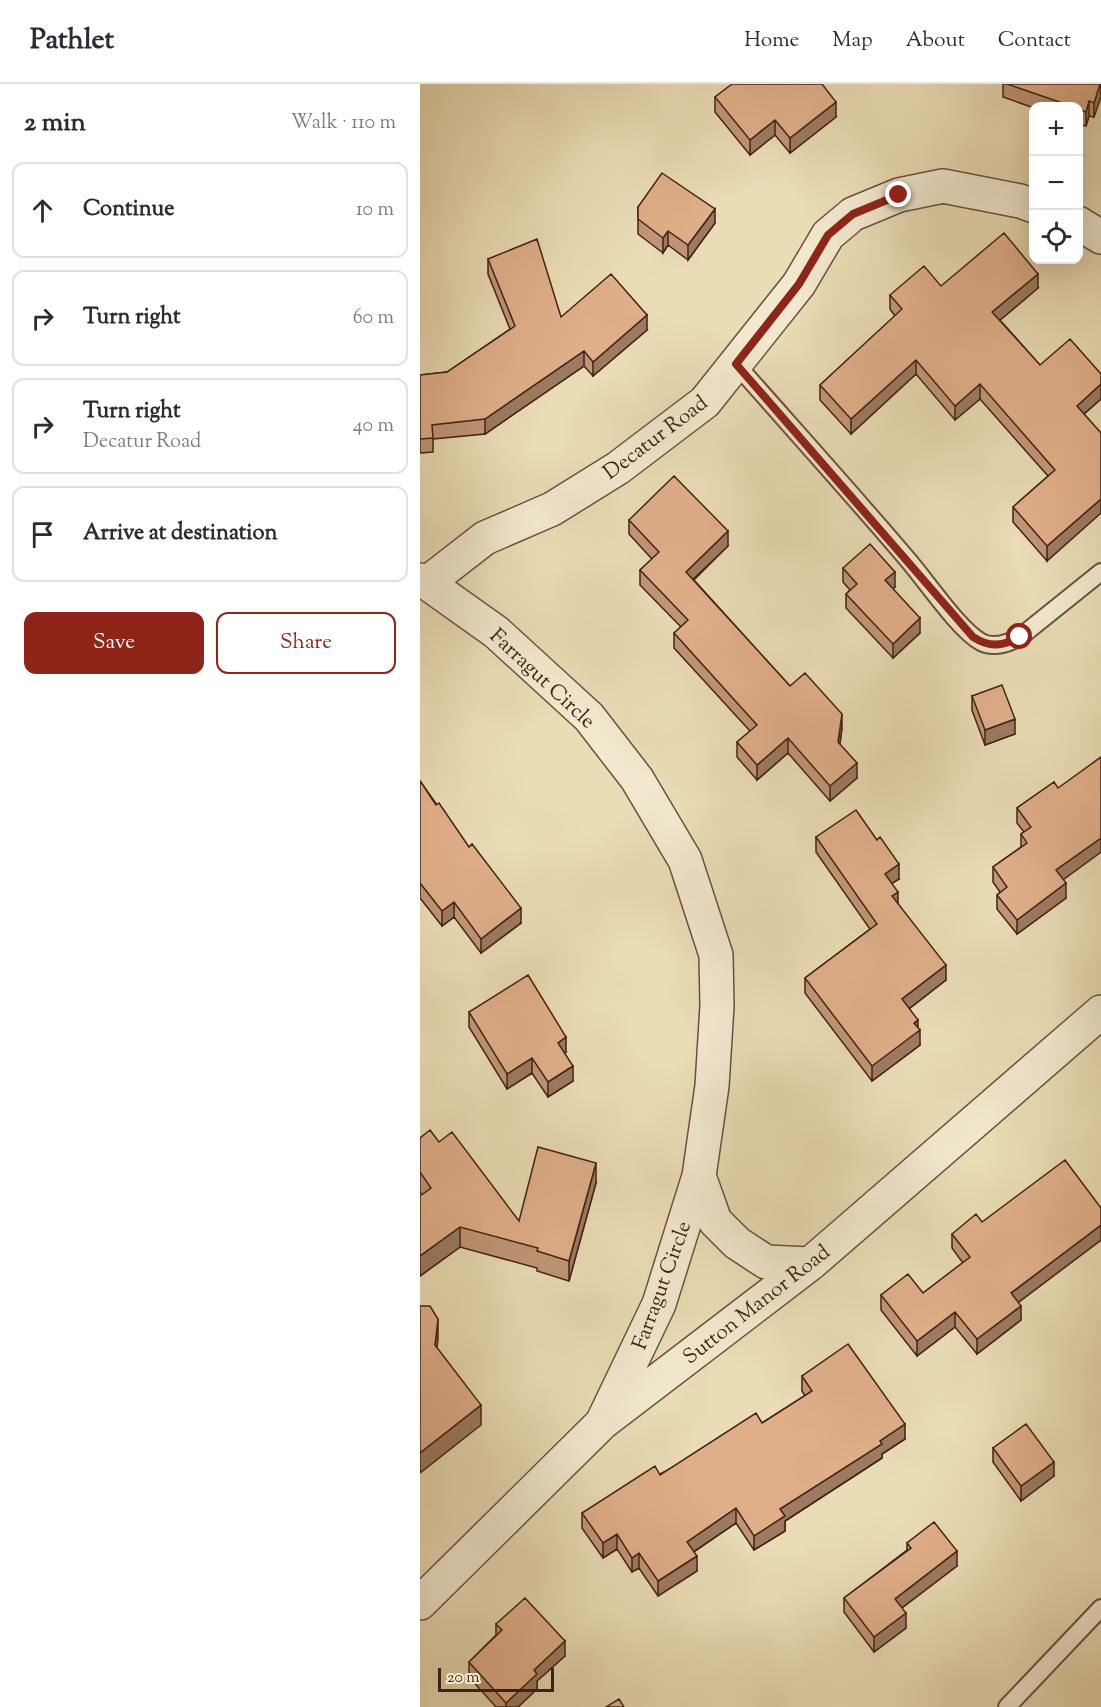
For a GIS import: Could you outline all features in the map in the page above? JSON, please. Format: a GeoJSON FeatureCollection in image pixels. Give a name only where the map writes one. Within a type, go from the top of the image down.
{"type":"FeatureCollection","features":[{"type":"Feature","properties":{"kind":"street","name":"Decatur Road"},"geometry":{"type":"LineString","coordinates":[[424,582],[485,538],[552,509],[618,468],[705,402],[799,284],[828,235],[853,214],[899,195],[943,186],[1029,204]]}},
{"type":"Feature","properties":{"kind":"street"},"geometry":{"type":"LineString","coordinates":[[1083,226],[1101,237]]}},
{"type":"Feature","properties":{"kind":"street","name":"Farragut Circle"},"geometry":{"type":"LineString","coordinates":[[424,582],[496,632],[589,717],[637,779],[685,860],[716,955],[717,1006],[712,1086],[699,1176],[659,1304],[602,1423]]}},
{"type":"Feature","properties":{"kind":"street","name":"Sutton Manor Road"},"geometry":{"type":"LineString","coordinates":[[420,1603],[602,1423],[810,1264],[1101,1012]]}},
{"type":"Feature","properties":{"kind":"street","name":"Farragut Circle"},"geometry":{"type":"LineString","coordinates":[[699,1176],[714,1221],[737,1243],[766,1262],[810,1264]]}},
{"type":"Feature","properties":{"kind":"lane"},"geometry":{"type":"LineString","coordinates":[[736,364],[967,630],[984,644],[1009,643],[1020,637],[1101,572]]}},
{"type":"Feature","properties":{"kind":"lane"},"geometry":{"type":"LineString","coordinates":[[1007,1707],[1101,1608]]}},
{"type":"Feature","properties":{"kind":"building"},"geometry":{"type":"Polygon","coordinates":[[[732,84],[822,84],[836,102],[790,138],[775,120],[750,140],[715,97],[732,84]]]}},
{"type":"Feature","properties":{"kind":"building"},"geometry":{"type":"Polygon","coordinates":[[[1007,84],[1100,84],[1094,103],[1089,101],[1086,112],[1083,111],[1083,102],[1059,102],[1007,84]]]}},
{"type":"Feature","properties":{"kind":"building"},"geometry":{"type":"Polygon","coordinates":[[[662,173],[715,209],[688,245],[668,231],[663,238],[638,219],[638,207],[662,173]]]}},
{"type":"Feature","properties":{"kind":"building"},"geometry":{"type":"Polygon","coordinates":[[[1004,233],[1038,274],[992,312],[1040,365],[1070,339],[1101,374],[1101,384],[1077,406],[1101,433],[1101,499],[1047,546],[1013,507],[1055,470],[980,384],[955,406],[916,360],[851,419],[820,385],[902,309],[890,295],[924,266],[941,286],[1004,233]]]}},
{"type":"Feature","properties":{"kind":"building"},"geometry":{"type":"Polygon","coordinates":[[[537,239],[561,317],[611,274],[647,315],[593,362],[584,351],[485,419],[432,425],[433,438],[420,439],[420,375],[447,372],[515,326],[488,259],[537,239]]]}},
{"type":"Feature","properties":{"kind":"building"},"geometry":{"type":"Polygon","coordinates":[[[674,476],[728,531],[686,572],[790,686],[805,673],[842,714],[838,742],[857,763],[830,786],[788,738],[757,765],[737,742],[757,725],[674,633],[688,620],[640,570],[659,552],[629,520],[674,476]]]}},
{"type":"Feature","properties":{"kind":"building"},"geometry":{"type":"Polygon","coordinates":[[[870,544],[895,572],[885,580],[920,618],[893,644],[846,594],[857,584],[843,568],[870,544]]]}},
{"type":"Feature","properties":{"kind":"building"},"geometry":{"type":"Polygon","coordinates":[[[1002,685],[1015,719],[985,730],[972,696],[1002,685]]]}},
{"type":"Feature","properties":{"kind":"building"},"geometry":{"type":"Polygon","coordinates":[[[1101,757],[1101,838],[1056,870],[1066,883],[1017,920],[997,895],[1007,887],[993,867],[1027,843],[1021,834],[1031,827],[1017,808],[1054,782],[1058,788],[1101,757]]]}},
{"type":"Feature","properties":{"kind":"building"},"geometry":{"type":"Polygon","coordinates":[[[420,781],[436,805],[439,803],[469,847],[472,844],[521,908],[481,939],[454,902],[442,911],[420,883],[420,781]]]}},
{"type":"Feature","properties":{"kind":"building"},"geometry":{"type":"Polygon","coordinates":[[[856,810],[877,840],[880,837],[899,864],[885,874],[898,892],[892,896],[946,965],[902,999],[918,1020],[914,1023],[920,1030],[872,1066],[805,978],[877,924],[816,837],[856,810]]]}},
{"type":"Feature","properties":{"kind":"building"},"geometry":{"type":"Polygon","coordinates":[[[528,975],[566,1037],[558,1043],[573,1066],[548,1082],[532,1058],[507,1074],[469,1012],[528,975]]]}},
{"type":"Feature","properties":{"kind":"building"},"geometry":{"type":"Polygon","coordinates":[[[430,1130],[439,1142],[452,1132],[519,1221],[538,1147],[596,1163],[569,1261],[537,1251],[538,1248],[460,1227],[420,1256],[420,1196],[431,1188],[420,1172],[420,1138],[430,1130]]]}},
{"type":"Feature","properties":{"kind":"building"},"geometry":{"type":"Polygon","coordinates":[[[1065,1160],[1101,1208],[1101,1225],[1011,1293],[1021,1306],[977,1339],[955,1312],[917,1341],[881,1295],[908,1274],[923,1293],[970,1257],[952,1234],[976,1214],[982,1222],[1065,1160]]]}},
{"type":"Feature","properties":{"kind":"building"},"geometry":{"type":"Polygon","coordinates":[[[420,1306],[430,1306],[438,1319],[435,1345],[481,1405],[420,1453],[420,1306]]]}},
{"type":"Feature","properties":{"kind":"building"},"geometry":{"type":"Polygon","coordinates":[[[848,1344],[905,1424],[880,1441],[882,1444],[780,1509],[785,1516],[754,1536],[736,1508],[687,1542],[697,1556],[658,1581],[639,1553],[632,1558],[617,1534],[603,1543],[582,1513],[655,1466],[660,1475],[756,1413],[762,1423],[812,1391],[802,1376],[848,1344]]]}},
{"type":"Feature","properties":{"kind":"building"},"geometry":{"type":"Polygon","coordinates":[[[1026,1424],[1054,1462],[1021,1486],[993,1448],[1026,1424]]]}},
{"type":"Feature","properties":{"kind":"building"},"geometry":{"type":"Polygon","coordinates":[[[934,1522],[957,1551],[895,1599],[906,1613],[874,1637],[844,1598],[911,1548],[907,1543],[934,1522]]]}},
{"type":"Feature","properties":{"kind":"building"},"geometry":{"type":"Polygon","coordinates":[[[525,1598],[565,1641],[534,1670],[537,1674],[506,1703],[469,1662],[502,1630],[496,1624],[525,1598]]]}},
{"type":"Feature","properties":{"kind":"building"},"geometry":{"type":"Polygon","coordinates":[[[619,1699],[624,1707],[606,1707],[619,1699]]]}},
{"type":"Feature","properties":{"kind":"route"},"geometry":{"type":"LineString","coordinates":[[899,195],[853,214],[828,235],[799,284],[736,364],[973,637],[984,644],[997,645],[1009,643],[1020,637]]}}]}
